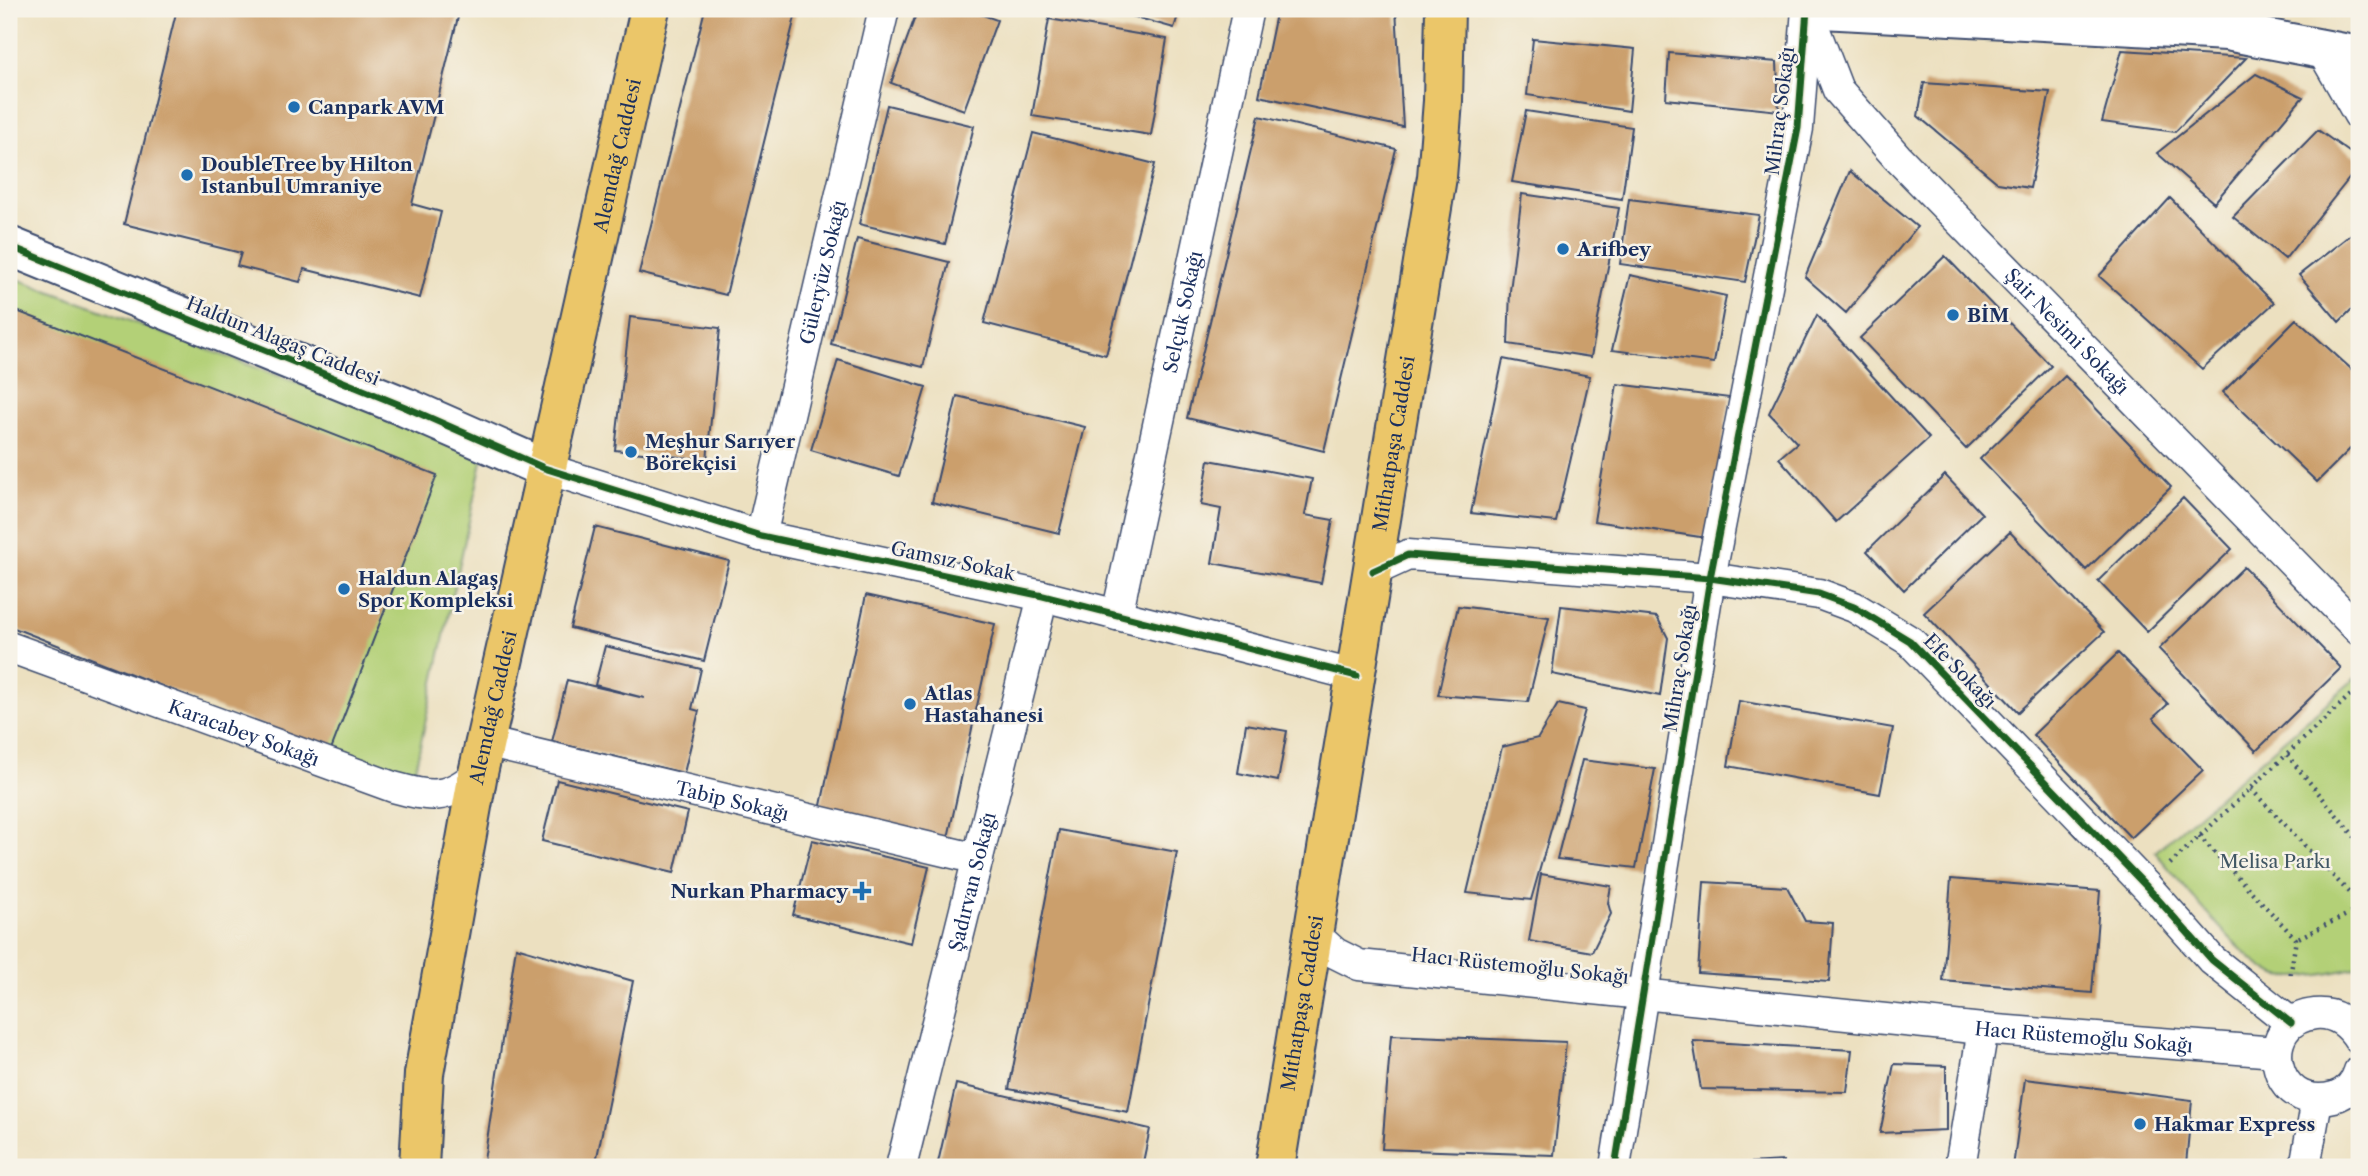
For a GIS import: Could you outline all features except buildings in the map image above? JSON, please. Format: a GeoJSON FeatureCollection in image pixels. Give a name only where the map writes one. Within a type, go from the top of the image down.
{"type":"FeatureCollection","features":[{"type":"Feature","properties":{"kind":"main road","name":"Alemdağ Caddesi"},"geometry":{"type":"LineString","coordinates":[[419,1167],[424,1074],[482,757],[544,468],[650,9]]}},
{"type":"Feature","properties":{"kind":"main road","name":"Mithatpaşa Caddesi"},"geometry":{"type":"LineString","coordinates":[[1275,1167],[1437,177],[1443,102],[1445,9]]}},
{"type":"Feature","properties":{"kind":"street","name":"Güleryüz Sokağı"},"geometry":{"type":"LineString","coordinates":[[761,536],[884,9]]}},
{"type":"Feature","properties":{"kind":"street","name":"Selçuk Sokağı"},"geometry":{"type":"LineString","coordinates":[[1117,615],[1248,9]]}},
{"type":"Feature","properties":{"kind":"street","name":"Mihraç Sokağı"},"geometry":{"type":"LineString","coordinates":[[1615,1167],[1710,578],[1798,128],[1807,9]]}},
{"type":"Feature","properties":{"kind":"street","name":"Şair Nesimi Sokağı"},"geometry":{"type":"LineString","coordinates":[[1807,9],[1838,90],[1897,157],[2359,630]]}},
{"type":"Feature","properties":{"kind":"street"},"geometry":{"type":"LineString","coordinates":[[1822,9],[2227,31],[2359,56]]}},
{"type":"Feature","properties":{"kind":"street"},"geometry":{"type":"LineString","coordinates":[[2321,49],[2359,115]]}},
{"type":"Feature","properties":{"kind":"street","name":"Haldun Alagaş Caddesi"},"geometry":{"type":"LineString","coordinates":[[9,246],[405,407],[544,468]]}},
{"type":"Feature","properties":{"kind":"street","name":"Gamsız Sokak"},"geometry":{"type":"LineString","coordinates":[[544,468],[761,536],[1043,596],[1357,676]]}},
{"type":"Feature","properties":{"kind":"street","name":"Efe Sokağı"},"geometry":{"type":"LineString","coordinates":[[1373,571],[1408,555],[1710,578],[1819,594],[1854,607],[1909,642],[2147,887],[2212,960],[2282,1016]]}},
{"type":"Feature","properties":{"kind":"street","name":"Şadırvan Sokağı"},"geometry":{"type":"LineString","coordinates":[[901,1167],[1043,596]]}},
{"type":"Feature","properties":{"kind":"street","name":"Karacabey Sokağı"},"geometry":{"type":"LineString","coordinates":[[9,647],[393,788],[430,796],[447,794],[462,788],[482,757]]}},
{"type":"Feature","properties":{"kind":"street","name":"Tabip Sokağı"},"geometry":{"type":"LineString","coordinates":[[482,757],[978,859]]}},
{"type":"Feature","properties":{"kind":"street","name":"Hacı Rüstemoğlu Sokağı"},"geometry":{"type":"LineString","coordinates":[[1315,935],[1335,953],[1359,965],[1983,1029],[2276,1052]]}},
{"type":"Feature","properties":{"kind":"street"},"geometry":{"type":"LineString","coordinates":[[2359,1039],[2353,1028],[2338,1017],[2323,1013],[2282,1016],[2276,1052],[2281,1077],[2289,1088],[2299,1095],[2317,1100],[2337,1097],[2348,1089],[2359,1071]]}},
{"type":"Feature","properties":{"kind":"street"},"geometry":{"type":"LineString","coordinates":[[1960,1167],[1983,1029]]}},
{"type":"Feature","properties":{"kind":"street"},"geometry":{"type":"LineString","coordinates":[[2305,1167],[2317,1100]]}},
{"type":"Feature","properties":{"kind":"path"},"geometry":{"type":"LineString","coordinates":[[2147,887],[2359,687]]}},
{"type":"Feature","properties":{"kind":"path"},"geometry":{"type":"LineString","coordinates":[[2287,755],[2359,842]]}},
{"type":"Feature","properties":{"kind":"path"},"geometry":{"type":"LineString","coordinates":[[2250,789],[2356,900],[2355,911],[2346,918],[2296,939]]}},
{"type":"Feature","properties":{"kind":"path"},"geometry":{"type":"LineString","coordinates":[[2199,836],[2296,939]]}},
{"type":"Feature","properties":{"kind":"path"},"geometry":{"type":"LineString","coordinates":[[2282,1016],[2296,939]]}},
{"type":"Feature","properties":{"kind":"green space"},"geometry":{"type":"Polygon","coordinates":[[[9,276],[484,452],[413,779],[9,625],[9,276]]]}},
{"type":"Feature","properties":{"kind":"green space","name":"Melisa Parkı"},"geometry":{"type":"Polygon","coordinates":[[[2359,675],[2359,967],[2310,976],[2280,976],[2267,971],[2234,942],[2155,852],[2359,675]]]}},
{"type":"Feature","properties":{"kind":"cycle path"},"geometry":{"type":"LineString","coordinates":[[1615,1167],[1710,578],[1798,128],[1807,9]]}},
{"type":"Feature","properties":{"kind":"cycle path"},"geometry":{"type":"LineString","coordinates":[[9,246],[405,407],[544,468],[761,536],[1043,596],[1357,676]]}},
{"type":"Feature","properties":{"kind":"cycle path"},"geometry":{"type":"LineString","coordinates":[[1373,571],[1408,555],[1710,578],[1819,594],[1854,607],[1910,641],[2147,887],[2212,960],[2291,1023]]}},
{"type":"Feature","properties":{"kind":"place","name":"Canpark AVM"},"geometry":{"type":"Point","coordinates":[294,107]}},
{"type":"Feature","properties":{"kind":"place","name":"DoubleTree by Hilton Istanbul Umraniye"},"geometry":{"type":"Point","coordinates":[187,175]}},
{"type":"Feature","properties":{"kind":"place","name":"Arifbey"},"geometry":{"type":"Point","coordinates":[1563,249]}},
{"type":"Feature","properties":{"kind":"place","name":"BİM"},"geometry":{"type":"Point","coordinates":[1953,315]}},
{"type":"Feature","properties":{"kind":"place","name":"Meşhur Sarıyer Börekçisi"},"geometry":{"type":"Point","coordinates":[631,452]}},
{"type":"Feature","properties":{"kind":"place","name":"Haldun Alagaş Spor Kompleksi"},"geometry":{"type":"Point","coordinates":[344,589]}},
{"type":"Feature","properties":{"kind":"place","name":"Atlas Hastahanesi"},"geometry":{"type":"Point","coordinates":[910,704]}},
{"type":"Feature","properties":{"kind":"place","name":"Nurkan Pharmacy"},"geometry":{"type":"Point","coordinates":[862,891]}},
{"type":"Feature","properties":{"kind":"place","name":"Hakmar Express"},"geometry":{"type":"Point","coordinates":[2140,1124]}}]}
